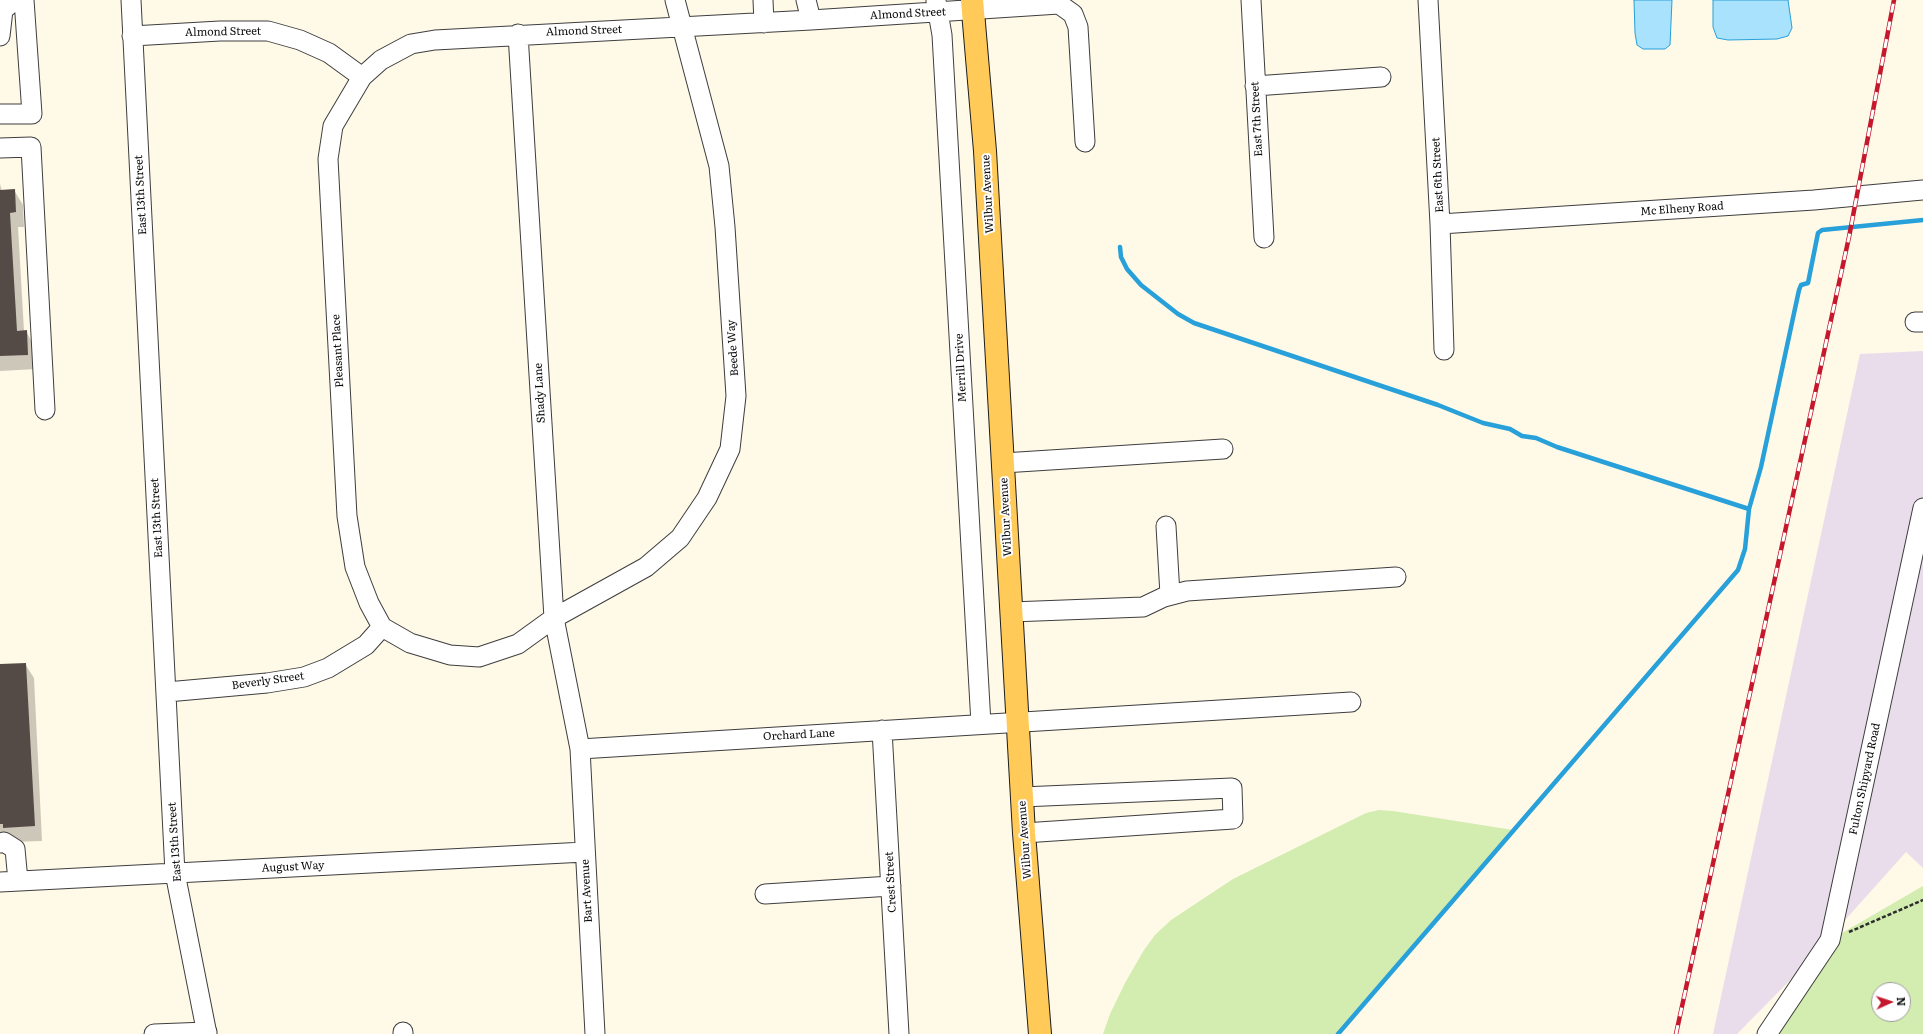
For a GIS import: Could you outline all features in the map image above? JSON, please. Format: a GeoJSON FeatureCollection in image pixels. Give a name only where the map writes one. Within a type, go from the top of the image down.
{"type":"FeatureCollection","features":[{"type":"Feature","properties":{"kind":"main road","name":"Wilbur Avenue"},"geometry":{"type":"LineString","coordinates":[[972,5],[985,151],[1017,722],[1040,1034]]}},
{"type":"Feature","properties":{"kind":"street"},"geometry":{"type":"LineString","coordinates":[[0,36],[3,10],[14,0]]}},
{"type":"Feature","properties":{"kind":"street"},"geometry":{"type":"LineString","coordinates":[[0,114],[32,114],[24,0]]}},
{"type":"Feature","properties":{"kind":"street","name":"East 13th Street"},"geometry":{"type":"LineString","coordinates":[[131,0],[175,873],[207,1033]]}},
{"type":"Feature","properties":{"kind":"street","name":"Beede Way"},"geometry":{"type":"LineString","coordinates":[[554,618],[646,567],[680,538],[707,498],[730,449],[736,396],[722,196],[718,166],[675,0]]}},
{"type":"Feature","properties":{"kind":"street"},"geometry":{"type":"LineString","coordinates":[[763,0],[764,23]]}},
{"type":"Feature","properties":{"kind":"street"},"geometry":{"type":"LineString","coordinates":[[806,0],[811,20]]}},
{"type":"Feature","properties":{"kind":"street","name":"East 7th Street"},"geometry":{"type":"LineString","coordinates":[[1251,0],[1264,238]]}},
{"type":"Feature","properties":{"kind":"street","name":"East 6th Street"},"geometry":{"type":"LineString","coordinates":[[1428,0],[1440,224],[1444,350]]}},
{"type":"Feature","properties":{"kind":"street","name":"Almond Street"},"geometry":{"type":"LineString","coordinates":[[132,36],[220,31],[268,31],[300,40],[329,53],[362,77],[381,60],[411,44],[435,40],[518,34],[811,20],[937,6],[1059,4],[1073,14],[1078,27],[1085,142]]}},
{"type":"Feature","properties":{"kind":"street","name":"Merrill Drive"},"geometry":{"type":"LineString","coordinates":[[937,6],[943,51],[981,724]]}},
{"type":"Feature","properties":{"kind":"street","name":"Shady Lane"},"geometry":{"type":"LineString","coordinates":[[518,34],[554,618],[580,749]]}},
{"type":"Feature","properties":{"kind":"street","name":"Pleasant Place"},"geometry":{"type":"LineString","coordinates":[[362,77],[333,126],[328,159],[347,516],[354,567],[369,603],[382,627]]}},
{"type":"Feature","properties":{"kind":"street"},"geometry":{"type":"LineString","coordinates":[[1255,86],[1381,77]]}},
{"type":"Feature","properties":{"kind":"street"},"geometry":{"type":"LineString","coordinates":[[0,148],[31,147],[45,410]]}},
{"type":"Feature","properties":{"kind":"street","name":"Mc Elheny Road"},"geometry":{"type":"LineString","coordinates":[[1440,224],[1814,200],[1923,190]]}},
{"type":"Feature","properties":{"kind":"street"},"geometry":{"type":"LineString","coordinates":[[1003,463],[1223,449]]}},
{"type":"Feature","properties":{"kind":"street","name":"Fulton Shipyard Road"},"geometry":{"type":"LineString","coordinates":[[1767,1034],[1830,940],[1923,508]]}},
{"type":"Feature","properties":{"kind":"street"},"geometry":{"type":"LineString","coordinates":[[1166,526],[1170,595]]}},
{"type":"Feature","properties":{"kind":"street"},"geometry":{"type":"LineString","coordinates":[[1012,612],[1143,607],[1170,595],[1187,591],[1396,577]]}},
{"type":"Feature","properties":{"kind":"street"},"geometry":{"type":"LineString","coordinates":[[382,627],[410,643],[423,647],[450,655],[480,657],[518,644],[554,618]]}},
{"type":"Feature","properties":{"kind":"street","name":"Beverly Street"},"geometry":{"type":"LineString","coordinates":[[167,692],[267,683],[304,677],[328,668],[366,645],[382,627]]}},
{"type":"Feature","properties":{"kind":"street","name":"Orchard Lane"},"geometry":{"type":"LineString","coordinates":[[580,749],[1351,702]]}},
{"type":"Feature","properties":{"kind":"street","name":"Crest Street"},"geometry":{"type":"LineString","coordinates":[[882,730],[899,1034]]}},
{"type":"Feature","properties":{"kind":"street","name":"Bart Avenue"},"geometry":{"type":"LineString","coordinates":[[580,749],[595,1034]]}},
{"type":"Feature","properties":{"kind":"street"},"geometry":{"type":"LineString","coordinates":[[1022,797],[1232,788],[1233,819],[1024,833]]}},
{"type":"Feature","properties":{"kind":"street"},"geometry":{"type":"LineString","coordinates":[[0,843],[4,842],[15,849],[9,881]]}},
{"type":"Feature","properties":{"kind":"street","name":"August Way"},"geometry":{"type":"LineString","coordinates":[[9,881],[585,852]]}},
{"type":"Feature","properties":{"kind":"street"},"geometry":{"type":"LineString","coordinates":[[765,894],[891,886]]}},
{"type":"Feature","properties":{"kind":"street"},"geometry":{"type":"LineString","coordinates":[[154,1034],[207,1033]]}},
{"type":"Feature","properties":{"kind":"path"},"geometry":{"type":"LineString","coordinates":[[1830,940],[1923,900]]}},
{"type":"Feature","properties":{"kind":"shaded area"},"geometry":{"type":"Polygon","coordinates":[[[1923,351],[1923,868],[1906,852],[1803,967],[1737,1034],[1713,1034],[1860,354],[1923,351]]]}},
{"type":"Feature","properties":{"kind":"green space"},"geometry":{"type":"Polygon","coordinates":[[[1379,810],[1513,830],[1338,1034],[1103,1034],[1110,1014],[1125,983],[1144,950],[1155,935],[1171,920],[1233,879],[1366,813],[1379,810]]]}},
{"type":"Feature","properties":{"kind":"green space"},"geometry":{"type":"Polygon","coordinates":[[[1923,886],[1923,1034],[1767,1034],[1830,940],[1923,886]]]}},
{"type":"Feature","properties":{"kind":"water"},"geometry":{"type":"Polygon","coordinates":[[[1634,0],[1672,0],[1670,45],[1665,49],[1643,49],[1637,45],[1634,0]]]}},
{"type":"Feature","properties":{"kind":"water"},"geometry":{"type":"Polygon","coordinates":[[[1713,0],[1788,0],[1792,28],[1788,36],[1777,39],[1728,40],[1717,38],[1713,27],[1713,0]]]}},
{"type":"Feature","properties":{"kind":"building"},"geometry":{"type":"Polygon","coordinates":[[[15,189],[16,212],[10,213],[17,331],[27,330],[28,355],[0,356],[0,190],[15,189]]]}},
{"type":"Feature","properties":{"kind":"building"},"geometry":{"type":"Polygon","coordinates":[[[26,663],[35,826],[3,828],[3,824],[0,824],[0,664],[26,663]]]}},
{"type":"Feature","properties":{"kind":"waterway"},"geometry":{"type":"LineString","coordinates":[[1338,1034],[1738,570],[1745,549],[1749,509],[1761,467],[1799,290],[1801,285],[1808,283],[1818,233],[1822,230],[1923,220]]}},
{"type":"Feature","properties":{"kind":"waterway"},"geometry":{"type":"LineString","coordinates":[[1120,247],[1121,257],[1127,269],[1141,285],[1178,314],[1194,323],[1438,405],[1483,423],[1510,429],[1522,436],[1536,438],[1557,447],[1749,509]]}},
{"type":"Feature","properties":{"kind":"railway"},"geometry":{"type":"LineString","coordinates":[[1676,1034],[1849,237],[1894,0]]}}]}
